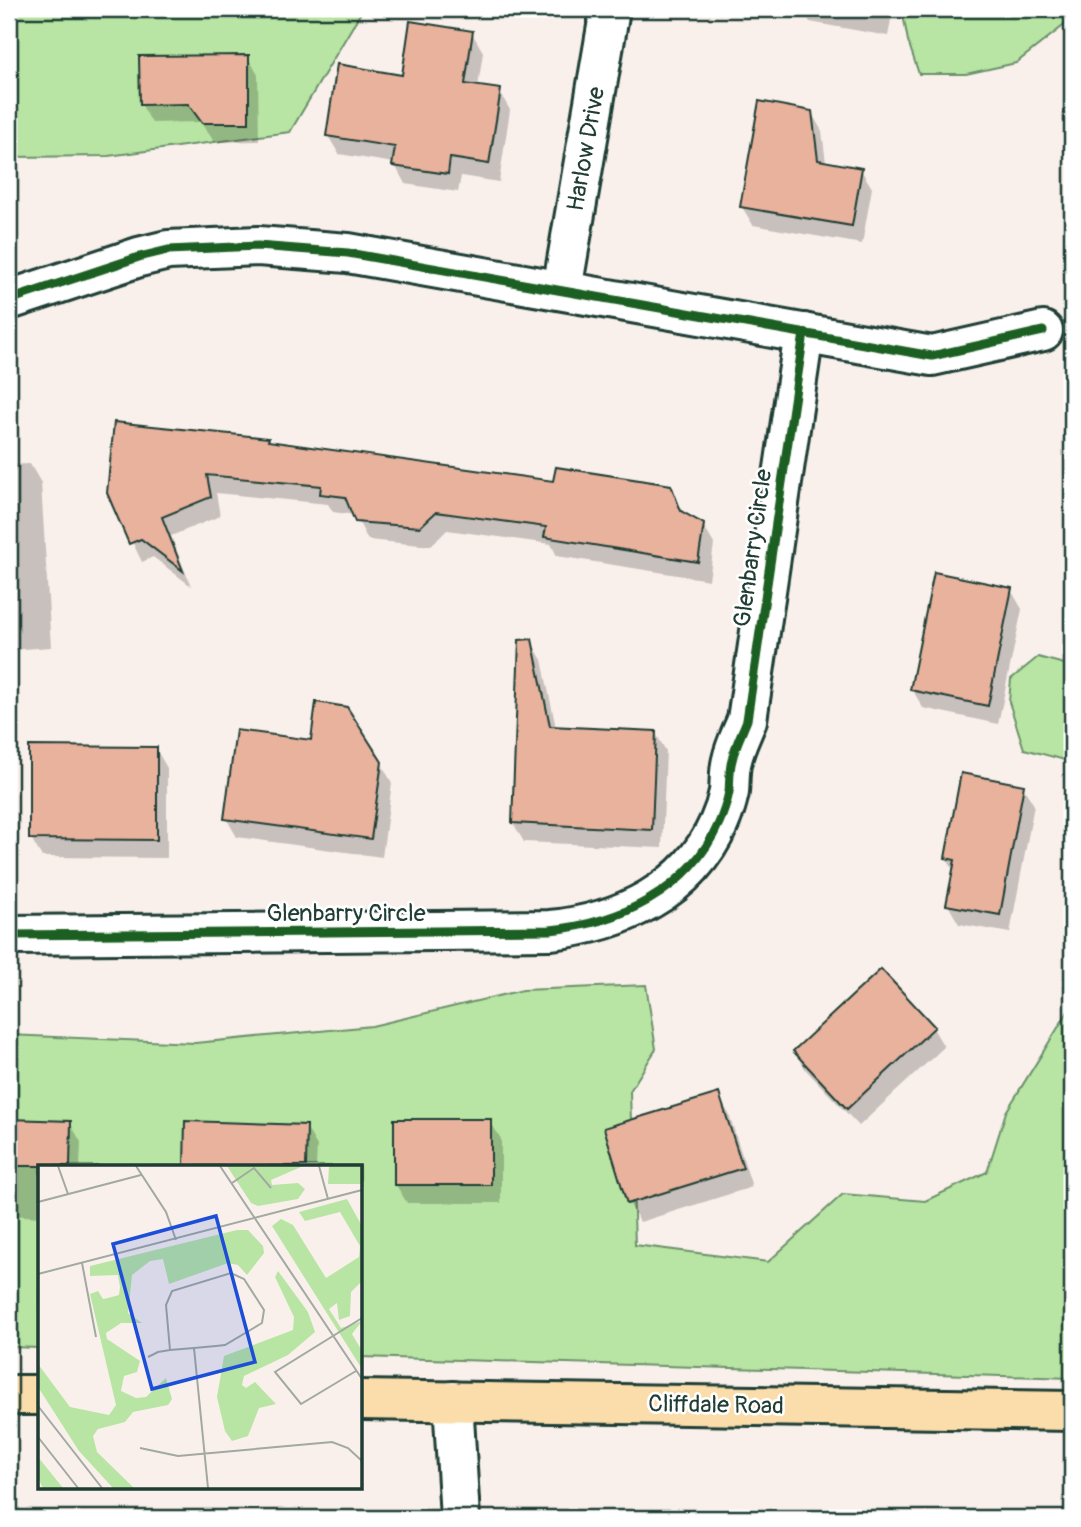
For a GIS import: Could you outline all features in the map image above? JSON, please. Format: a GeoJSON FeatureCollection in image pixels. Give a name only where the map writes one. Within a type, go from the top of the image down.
{"type":"FeatureCollection","features":[{"type":"Feature","properties":{"kind":"main road"},"geometry":{"type":"LineString","coordinates":[[9,1395],[38,1395]]}},
{"type":"Feature","properties":{"kind":"main road","name":"Cliffdale Road"},"geometry":{"type":"LineString","coordinates":[[362,1400],[1072,1411]]}},
{"type":"Feature","properties":{"kind":"street","name":"Harlow Drive"},"geometry":{"type":"LineString","coordinates":[[562,290],[610,9]]}},
{"type":"Feature","properties":{"kind":"street"},"geometry":{"type":"LineString","coordinates":[[9,300],[168,250],[258,246],[348,253],[932,356],[1043,331]]}},
{"type":"Feature","properties":{"kind":"street","name":"Glenbarry Circle"},"geometry":{"type":"LineString","coordinates":[[9,934],[550,930],[580,927],[609,919],[637,907],[662,891],[685,871],[704,849],[719,823],[728,795],[731,761],[747,720],[804,333]]}},
{"type":"Feature","properties":{"kind":"street"},"geometry":{"type":"LineString","coordinates":[[453,1401],[460,1518]]}},
{"type":"Feature","properties":{"kind":"green space"},"geometry":{"type":"Polygon","coordinates":[[[9,9],[363,9],[290,132],[108,156],[9,157],[9,9]]]}},
{"type":"Feature","properties":{"kind":"green space"},"geometry":{"type":"Polygon","coordinates":[[[902,9],[1072,9],[1072,19],[1016,63],[966,74],[919,74],[908,41],[902,9]]]}},
{"type":"Feature","properties":{"kind":"green space"},"geometry":{"type":"Polygon","coordinates":[[[1038,657],[1072,666],[1072,762],[1024,749],[1009,702],[1011,679],[1038,657]]]}},
{"type":"Feature","properties":{"kind":"green space"},"geometry":{"type":"Polygon","coordinates":[[[646,985],[656,1049],[630,1091],[635,1245],[768,1262],[843,1194],[925,1201],[987,1172],[1006,1112],[1072,1005],[1072,1378],[362,1357],[362,1165],[38,1165],[38,1348],[9,1347],[9,1035],[195,1043],[372,1026],[523,990],[646,985]]]}},
{"type":"Feature","properties":{"kind":"building"},"geometry":{"type":"Polygon","coordinates":[[[410,21],[473,31],[465,84],[501,89],[489,164],[450,158],[448,174],[392,166],[395,147],[326,136],[337,64],[402,75],[410,21]]]}},
{"type":"Feature","properties":{"kind":"building"},"geometry":{"type":"Polygon","coordinates":[[[249,55],[249,123],[202,123],[188,104],[140,105],[139,56],[249,55]]]}},
{"type":"Feature","properties":{"kind":"building"},"geometry":{"type":"Polygon","coordinates":[[[759,101],[812,111],[818,160],[862,168],[852,226],[740,207],[759,101]]]}},
{"type":"Feature","properties":{"kind":"building"},"geometry":{"type":"Polygon","coordinates":[[[114,422],[269,438],[268,441],[553,481],[556,467],[671,485],[681,511],[704,524],[698,562],[544,537],[546,527],[436,512],[420,527],[355,522],[345,497],[320,494],[321,486],[207,475],[211,497],[162,517],[183,571],[141,539],[129,544],[107,493],[114,422]]]}},
{"type":"Feature","properties":{"kind":"building"},"geometry":{"type":"Polygon","coordinates":[[[934,572],[1012,588],[988,706],[910,690],[934,572]]]}},
{"type":"Feature","properties":{"kind":"building"},"geometry":{"type":"Polygon","coordinates":[[[532,639],[550,726],[656,731],[652,830],[512,823],[519,640],[532,639]]]}},
{"type":"Feature","properties":{"kind":"building"},"geometry":{"type":"Polygon","coordinates":[[[316,702],[347,707],[382,762],[371,839],[224,819],[236,730],[311,740],[316,702]]]}},
{"type":"Feature","properties":{"kind":"building"},"geometry":{"type":"Polygon","coordinates":[[[29,746],[157,747],[157,840],[29,839],[29,746]]]}},
{"type":"Feature","properties":{"kind":"building"},"geometry":{"type":"Polygon","coordinates":[[[961,773],[1024,785],[1000,915],[946,905],[955,860],[945,858],[961,773]]]}},
{"type":"Feature","properties":{"kind":"building"},"geometry":{"type":"Polygon","coordinates":[[[881,969],[935,1027],[847,1109],[793,1051],[881,969]]]}},
{"type":"Feature","properties":{"kind":"building"},"geometry":{"type":"Polygon","coordinates":[[[719,1093],[743,1168],[627,1204],[604,1128],[719,1093]]]}},
{"type":"Feature","properties":{"kind":"building"},"geometry":{"type":"Polygon","coordinates":[[[9,1119],[71,1121],[70,1165],[9,1166],[9,1119]]]}},
{"type":"Feature","properties":{"kind":"building"},"geometry":{"type":"Polygon","coordinates":[[[394,1119],[491,1119],[491,1185],[394,1185],[394,1119]]]}},
{"type":"Feature","properties":{"kind":"building"},"geometry":{"type":"Polygon","coordinates":[[[185,1121],[307,1125],[306,1165],[184,1165],[185,1121]]]}},
{"type":"Feature","properties":{"kind":"cycle path"},"geometry":{"type":"LineString","coordinates":[[9,300],[168,250],[258,246],[348,253],[932,356],[1043,331]]}},
{"type":"Feature","properties":{"kind":"cycle path"},"geometry":{"type":"LineString","coordinates":[[9,935],[550,930],[602,920],[650,899],[671,885],[706,847],[719,823],[729,792],[733,755],[747,720],[804,333]]}}]}
